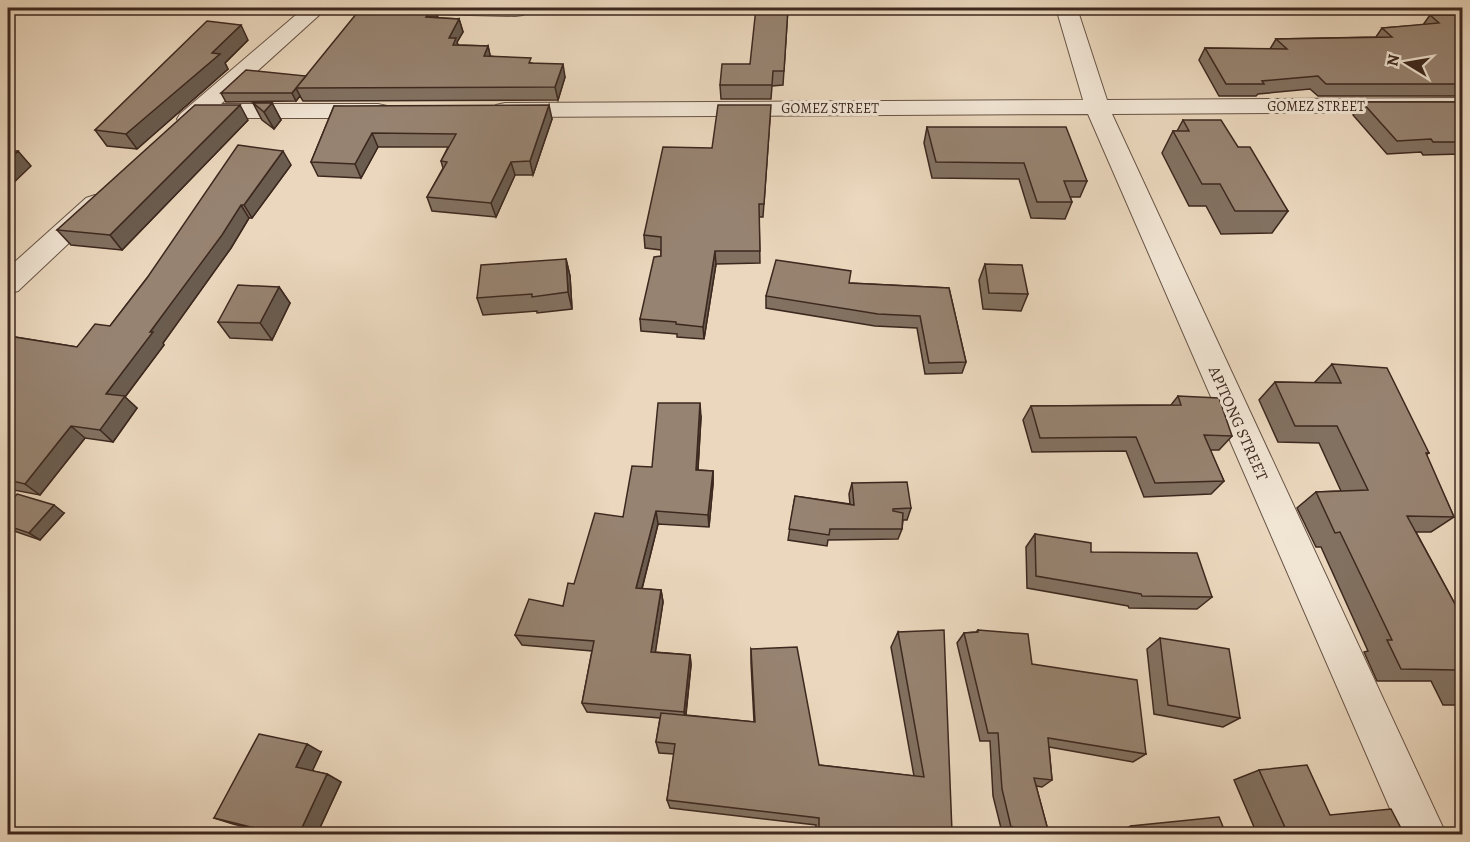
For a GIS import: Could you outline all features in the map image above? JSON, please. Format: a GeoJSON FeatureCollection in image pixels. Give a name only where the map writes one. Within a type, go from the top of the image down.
{"type":"FeatureCollection","features":[{"type":"Feature","properties":{"kind":"street"},"geometry":{"type":"LineString","coordinates":[[171,135],[316,8]]}},
{"type":"Feature","properties":{"kind":"street"},"geometry":{"type":"LineString","coordinates":[[430,8],[514,10]]}},
{"type":"Feature","properties":{"kind":"street","name":"APITONG STREET"},"geometry":{"type":"LineString","coordinates":[[1066,8],[1097,107],[1424,834]]}},
{"type":"Feature","properties":{"kind":"street","name":"GOMEZ STREET"},"geometry":{"type":"LineString","coordinates":[[485,110],[1462,105]]}},
{"type":"Feature","properties":{"kind":"street"},"geometry":{"type":"LineString","coordinates":[[197,111],[401,110]]}},
{"type":"Feature","properties":{"kind":"street"},"geometry":{"type":"LineString","coordinates":[[8,284],[111,190]]}},
{"type":"Feature","properties":{"kind":"building"},"geometry":{"type":"Polygon","coordinates":[[[361,8],[432,8],[426,17],[459,19],[449,38],[456,38],[453,45],[488,46],[484,56],[531,58],[529,63],[563,64],[555,87],[296,88],[361,8]]]}},
{"type":"Feature","properties":{"kind":"building"},"geometry":{"type":"Polygon","coordinates":[[[756,8],[788,8],[784,71],[773,71],[772,85],[720,85],[722,64],[750,64],[756,8]]]}},
{"type":"Feature","properties":{"kind":"building"},"geometry":{"type":"Polygon","coordinates":[[[1430,15],[1462,15],[1462,84],[1326,84],[1318,76],[1262,81],[1264,84],[1226,84],[1205,48],[1287,49],[1276,39],[1392,37],[1382,28],[1439,23],[1430,15]]]}},
{"type":"Feature","properties":{"kind":"building"},"geometry":{"type":"Polygon","coordinates":[[[207,21],[241,25],[212,53],[220,54],[126,134],[95,130],[207,21]]]}},
{"type":"Feature","properties":{"kind":"building"},"geometry":{"type":"Polygon","coordinates":[[[246,70],[306,76],[292,93],[221,93],[246,70]]]}},
{"type":"Feature","properties":{"kind":"building"},"geometry":{"type":"Polygon","coordinates":[[[1362,102],[1462,102],[1462,142],[1433,142],[1431,139],[1397,141],[1362,102]]]}},
{"type":"Feature","properties":{"kind":"building"},"geometry":{"type":"Polygon","coordinates":[[[253,103],[272,103],[264,112],[253,103]]]}},
{"type":"Feature","properties":{"kind":"building"},"geometry":{"type":"Polygon","coordinates":[[[195,105],[240,105],[110,235],[57,230],[195,105]]]}},
{"type":"Feature","properties":{"kind":"building"},"geometry":{"type":"Polygon","coordinates":[[[549,105],[530,161],[511,162],[491,203],[427,197],[447,162],[441,161],[456,134],[372,133],[355,164],[311,162],[334,106],[549,105]]]}},
{"type":"Feature","properties":{"kind":"building"},"geometry":{"type":"Polygon","coordinates":[[[718,105],[771,105],[764,204],[759,204],[760,251],[715,251],[703,327],[640,319],[654,257],[661,256],[661,237],[644,235],[663,147],[712,148],[718,105]]]}},
{"type":"Feature","properties":{"kind":"building"},"geometry":{"type":"Polygon","coordinates":[[[1183,120],[1221,120],[1238,147],[1250,147],[1288,211],[1235,211],[1220,184],[1202,184],[1173,131],[1189,131],[1183,120]]]}},
{"type":"Feature","properties":{"kind":"building"},"geometry":{"type":"Polygon","coordinates":[[[927,127],[1066,127],[1087,181],[1064,181],[1072,202],[1037,202],[1024,163],[936,162],[927,127]]]}},
{"type":"Feature","properties":{"kind":"building"},"geometry":{"type":"Polygon","coordinates":[[[238,145],[283,151],[244,205],[241,205],[222,235],[150,332],[153,332],[106,394],[125,396],[100,430],[71,426],[25,484],[8,480],[8,336],[77,347],[95,324],[110,326],[147,278],[238,145]]]}},
{"type":"Feature","properties":{"kind":"building"},"geometry":{"type":"Polygon","coordinates":[[[8,150],[18,151],[8,160],[8,150]]]}},
{"type":"Feature","properties":{"kind":"building"},"geometry":{"type":"Polygon","coordinates":[[[566,259],[568,292],[532,297],[532,294],[477,298],[481,265],[566,259]]]}},
{"type":"Feature","properties":{"kind":"building"},"geometry":{"type":"Polygon","coordinates":[[[776,260],[851,271],[849,283],[949,288],[966,362],[929,363],[920,316],[878,314],[766,296],[776,260]]]}},
{"type":"Feature","properties":{"kind":"building"},"geometry":{"type":"Polygon","coordinates":[[[985,264],[1022,265],[1028,294],[989,293],[985,264]]]}},
{"type":"Feature","properties":{"kind":"building"},"geometry":{"type":"Polygon","coordinates":[[[238,285],[279,287],[260,323],[218,322],[238,285]]]}},
{"type":"Feature","properties":{"kind":"building"},"geometry":{"type":"Polygon","coordinates":[[[1332,364],[1387,368],[1429,453],[1426,453],[1454,517],[1407,516],[1462,617],[1462,681],[1457,670],[1401,669],[1387,640],[1392,640],[1340,532],[1335,533],[1316,492],[1368,490],[1337,426],[1295,426],[1275,382],[1341,383],[1332,364]]]}},
{"type":"Feature","properties":{"kind":"building"},"geometry":{"type":"Polygon","coordinates":[[[1178,396],[1219,398],[1232,436],[1204,435],[1224,481],[1155,483],[1136,437],[1040,438],[1031,406],[1181,405],[1178,396]]]}},
{"type":"Feature","properties":{"kind":"building"},"geometry":{"type":"Polygon","coordinates":[[[658,403],[700,403],[696,470],[713,471],[708,515],[656,511],[636,588],[661,590],[651,652],[690,655],[684,712],[582,703],[594,641],[515,635],[529,599],[563,606],[568,583],[574,584],[595,513],[623,517],[632,466],[652,467],[658,403]]]}},
{"type":"Feature","properties":{"kind":"building"},"geometry":{"type":"Polygon","coordinates":[[[907,482],[911,508],[893,509],[893,511],[903,513],[902,529],[830,529],[829,535],[789,529],[795,496],[854,505],[852,483],[907,482]]]}},
{"type":"Feature","properties":{"kind":"building"},"geometry":{"type":"Polygon","coordinates":[[[17,494],[54,505],[29,533],[8,526],[8,505],[17,494]]]}},
{"type":"Feature","properties":{"kind":"building"},"geometry":{"type":"Polygon","coordinates":[[[1035,534],[1091,543],[1091,552],[1197,553],[1212,597],[1142,596],[1036,576],[1035,534]]]}},
{"type":"Feature","properties":{"kind":"building"},"geometry":{"type":"Polygon","coordinates":[[[944,630],[952,832],[1013,827],[1015,834],[819,834],[819,818],[667,800],[675,744],[656,742],[661,713],[755,722],[751,649],[797,647],[819,765],[924,777],[898,632],[944,630]]]}},
{"type":"Feature","properties":{"kind":"building"},"geometry":{"type":"Polygon","coordinates":[[[978,630],[1028,634],[1032,664],[1137,680],[1146,754],[1048,738],[1052,780],[1034,778],[1049,834],[1015,834],[1011,827],[1002,789],[998,733],[988,733],[964,633],[978,632],[978,630]]]}},
{"type":"Feature","properties":{"kind":"building"},"geometry":{"type":"Polygon","coordinates":[[[1160,638],[1229,649],[1240,718],[1168,705],[1160,638]]]}},
{"type":"Feature","properties":{"kind":"building"},"geometry":{"type":"Polygon","coordinates":[[[259,734],[307,744],[296,767],[327,774],[299,834],[280,834],[214,818],[259,734]]]}},
{"type":"Feature","properties":{"kind":"building"},"geometry":{"type":"Polygon","coordinates":[[[1307,765],[1330,815],[1391,809],[1404,834],[1288,834],[1259,770],[1307,765]]]}},
{"type":"Feature","properties":{"kind":"building"},"geometry":{"type":"Polygon","coordinates":[[[1219,817],[1226,834],[1134,834],[1131,826],[1219,817]]]}},
{"type":"Feature","properties":{"kind":"building"},"geometry":{"type":"Polygon","coordinates":[[[450,828],[510,829],[510,834],[448,834],[450,828]]]}}]}
